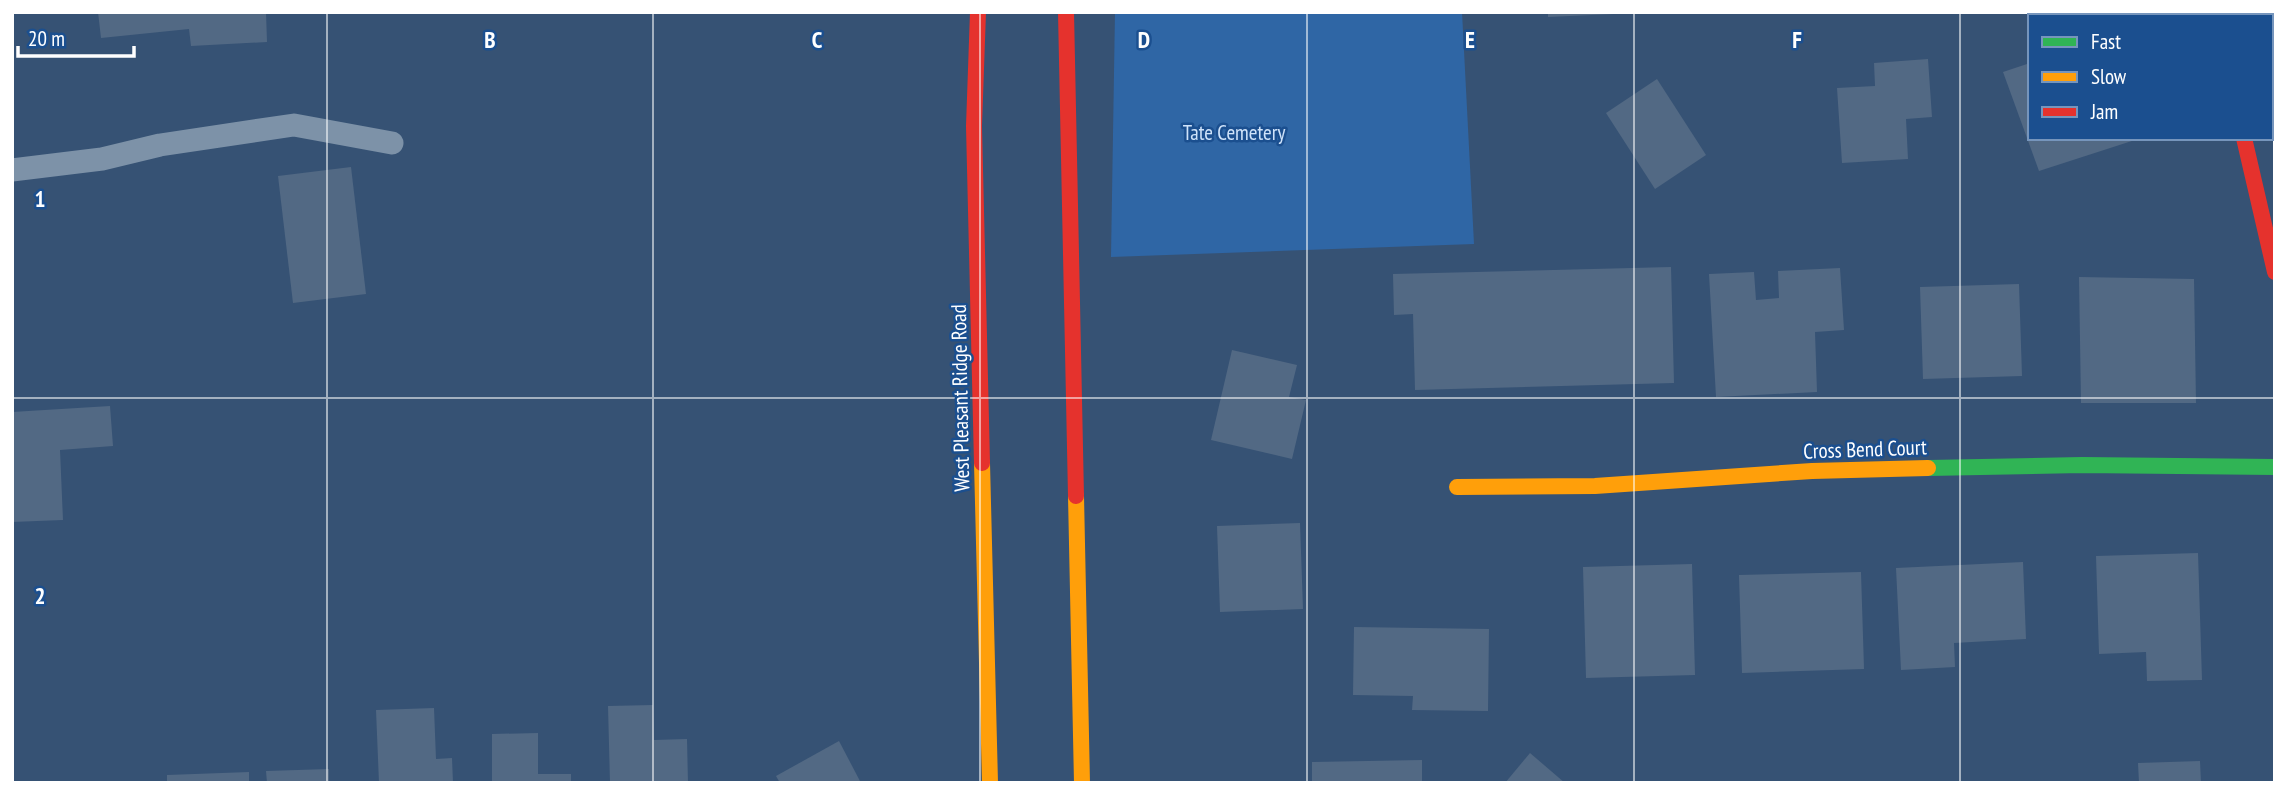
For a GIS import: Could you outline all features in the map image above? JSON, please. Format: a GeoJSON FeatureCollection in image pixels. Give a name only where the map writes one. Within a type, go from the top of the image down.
{"type":"FeatureCollection","features":[{"type":"Feature","properties":{"kind":"main road","name":"West Pleasant Ridge Road"},"geometry":{"type":"LineString","coordinates":[[978,12],[974,126],[990,783]]}},
{"type":"Feature","properties":{"kind":"main road"},"geometry":{"type":"LineString","coordinates":[[1066,12],[1082,783]]}},
{"type":"Feature","properties":{"kind":"main road"},"geometry":{"type":"LineString","coordinates":[[2244,140],[2275,272]]}},
{"type":"Feature","properties":{"kind":"main road","name":"Cross Bend Court"},"geometry":{"type":"LineString","coordinates":[[1457,487],[1595,486],[1825,470],[2082,465],[2275,467]]}},
{"type":"Feature","properties":{"kind":"lane"},"geometry":{"type":"LineString","coordinates":[[12,170],[102,159],[160,145],[294,125],[393,143]]}},
{"type":"Feature","properties":{"kind":"green space","name":"Tate Cemetery"},"geometry":{"type":"Polygon","coordinates":[[[1115,12],[1462,12],[1474,244],[1111,257],[1115,12]]]}},
{"type":"Feature","properties":{"kind":"building"},"geometry":{"type":"Polygon","coordinates":[[[98,12],[266,12],[267,42],[191,46],[189,29],[101,38],[98,12]]]}},
{"type":"Feature","properties":{"kind":"building"},"geometry":{"type":"Polygon","coordinates":[[[1548,12],[1614,12],[1614,14],[1548,17],[1548,12]]]}},
{"type":"Feature","properties":{"kind":"building"},"geometry":{"type":"Polygon","coordinates":[[[1928,59],[1932,117],[1906,119],[1908,159],[1842,163],[1837,88],[1875,86],[1874,63],[1928,59]]]}},
{"type":"Feature","properties":{"kind":"building"},"geometry":{"type":"Polygon","coordinates":[[[2028,64],[2028,140],[2135,140],[2039,171],[2003,72],[2028,64]]]}},
{"type":"Feature","properties":{"kind":"building"},"geometry":{"type":"Polygon","coordinates":[[[1657,79],[1706,155],[1655,189],[1606,113],[1657,79]]]}},
{"type":"Feature","properties":{"kind":"building"},"geometry":{"type":"Polygon","coordinates":[[[351,167],[366,294],[293,303],[278,176],[351,167]]]}},
{"type":"Feature","properties":{"kind":"building"},"geometry":{"type":"Polygon","coordinates":[[[1671,267],[1674,383],[1415,390],[1413,314],[1394,315],[1393,274],[1671,267]]]}},
{"type":"Feature","properties":{"kind":"building"},"geometry":{"type":"Polygon","coordinates":[[[1840,268],[1844,330],[1815,332],[1817,392],[1716,397],[1709,274],[1754,272],[1756,300],[1779,298],[1778,271],[1840,268]]]}},
{"type":"Feature","properties":{"kind":"building"},"geometry":{"type":"Polygon","coordinates":[[[2079,277],[2194,279],[2196,403],[2081,403],[2079,277]]]}},
{"type":"Feature","properties":{"kind":"building"},"geometry":{"type":"Polygon","coordinates":[[[2019,284],[2022,376],[1923,379],[1920,287],[2019,284]]]}},
{"type":"Feature","properties":{"kind":"building"},"geometry":{"type":"Polygon","coordinates":[[[1232,350],[1297,365],[1289,397],[1306,400],[1292,459],[1211,440],[1232,350]]]}},
{"type":"Feature","properties":{"kind":"building"},"geometry":{"type":"Polygon","coordinates":[[[110,406],[113,446],[60,450],[63,520],[12,522],[12,412],[110,406]]]}},
{"type":"Feature","properties":{"kind":"building"},"geometry":{"type":"Polygon","coordinates":[[[1300,523],[1303,609],[1220,612],[1217,526],[1300,523]]]}},
{"type":"Feature","properties":{"kind":"building"},"geometry":{"type":"Polygon","coordinates":[[[2198,553],[2202,680],[2147,681],[2146,652],[2099,654],[2096,556],[2198,553]]]}},
{"type":"Feature","properties":{"kind":"building"},"geometry":{"type":"Polygon","coordinates":[[[2023,562],[2026,639],[1954,643],[1955,667],[1901,670],[1896,568],[2023,562]]]}},
{"type":"Feature","properties":{"kind":"building"},"geometry":{"type":"Polygon","coordinates":[[[1692,564],[1695,675],[1586,678],[1583,567],[1692,564]]]}},
{"type":"Feature","properties":{"kind":"building"},"geometry":{"type":"Polygon","coordinates":[[[1861,572],[1864,669],[1742,673],[1739,575],[1861,572]]]}},
{"type":"Feature","properties":{"kind":"building"},"geometry":{"type":"Polygon","coordinates":[[[1354,627],[1489,629],[1488,711],[1412,710],[1413,696],[1353,695],[1354,627]]]}},
{"type":"Feature","properties":{"kind":"building"},"geometry":{"type":"Polygon","coordinates":[[[653,705],[654,740],[687,739],[688,783],[610,783],[608,706],[653,705]]]}},
{"type":"Feature","properties":{"kind":"building"},"geometry":{"type":"Polygon","coordinates":[[[434,708],[436,759],[452,758],[453,783],[379,783],[376,710],[434,708]]]}},
{"type":"Feature","properties":{"kind":"building"},"geometry":{"type":"Polygon","coordinates":[[[538,733],[538,774],[571,774],[571,783],[492,783],[492,734],[538,733]]]}},
{"type":"Feature","properties":{"kind":"building"},"geometry":{"type":"Polygon","coordinates":[[[839,741],[861,783],[780,783],[776,776],[839,741]]]}},
{"type":"Feature","properties":{"kind":"building"},"geometry":{"type":"Polygon","coordinates":[[[1530,753],[1565,783],[1505,783],[1530,753]]]}},
{"type":"Feature","properties":{"kind":"building"},"geometry":{"type":"Polygon","coordinates":[[[1422,760],[1422,783],[1312,783],[1312,762],[1422,760]]]}},
{"type":"Feature","properties":{"kind":"building"},"geometry":{"type":"Polygon","coordinates":[[[2200,761],[2201,783],[2139,783],[2138,763],[2200,761]]]}},
{"type":"Feature","properties":{"kind":"building"},"geometry":{"type":"Polygon","coordinates":[[[329,769],[329,783],[267,783],[266,771],[329,769]]]}},
{"type":"Feature","properties":{"kind":"building"},"geometry":{"type":"Polygon","coordinates":[[[249,772],[249,783],[167,783],[167,775],[249,772]]]}},
{"type":"Feature","properties":{"kind":"traffic: fast"},"geometry":{"type":"LineString","coordinates":[[1928,468],[2082,465],[2275,467]]}},
{"type":"Feature","properties":{"kind":"traffic: slow"},"geometry":{"type":"LineString","coordinates":[[982,463],[990,783]]}},
{"type":"Feature","properties":{"kind":"traffic: slow"},"geometry":{"type":"LineString","coordinates":[[1457,487],[1595,486],[1812,471],[1928,468]]}},
{"type":"Feature","properties":{"kind":"traffic: slow"},"geometry":{"type":"LineString","coordinates":[[1076,496],[1082,783]]}},
{"type":"Feature","properties":{"kind":"traffic: jam"},"geometry":{"type":"LineString","coordinates":[[978,12],[974,126],[982,463]]}},
{"type":"Feature","properties":{"kind":"traffic: jam"},"geometry":{"type":"LineString","coordinates":[[1066,12],[1076,496]]}},
{"type":"Feature","properties":{"kind":"traffic: jam"},"geometry":{"type":"LineString","coordinates":[[2244,140],[2275,272]]}}]}
